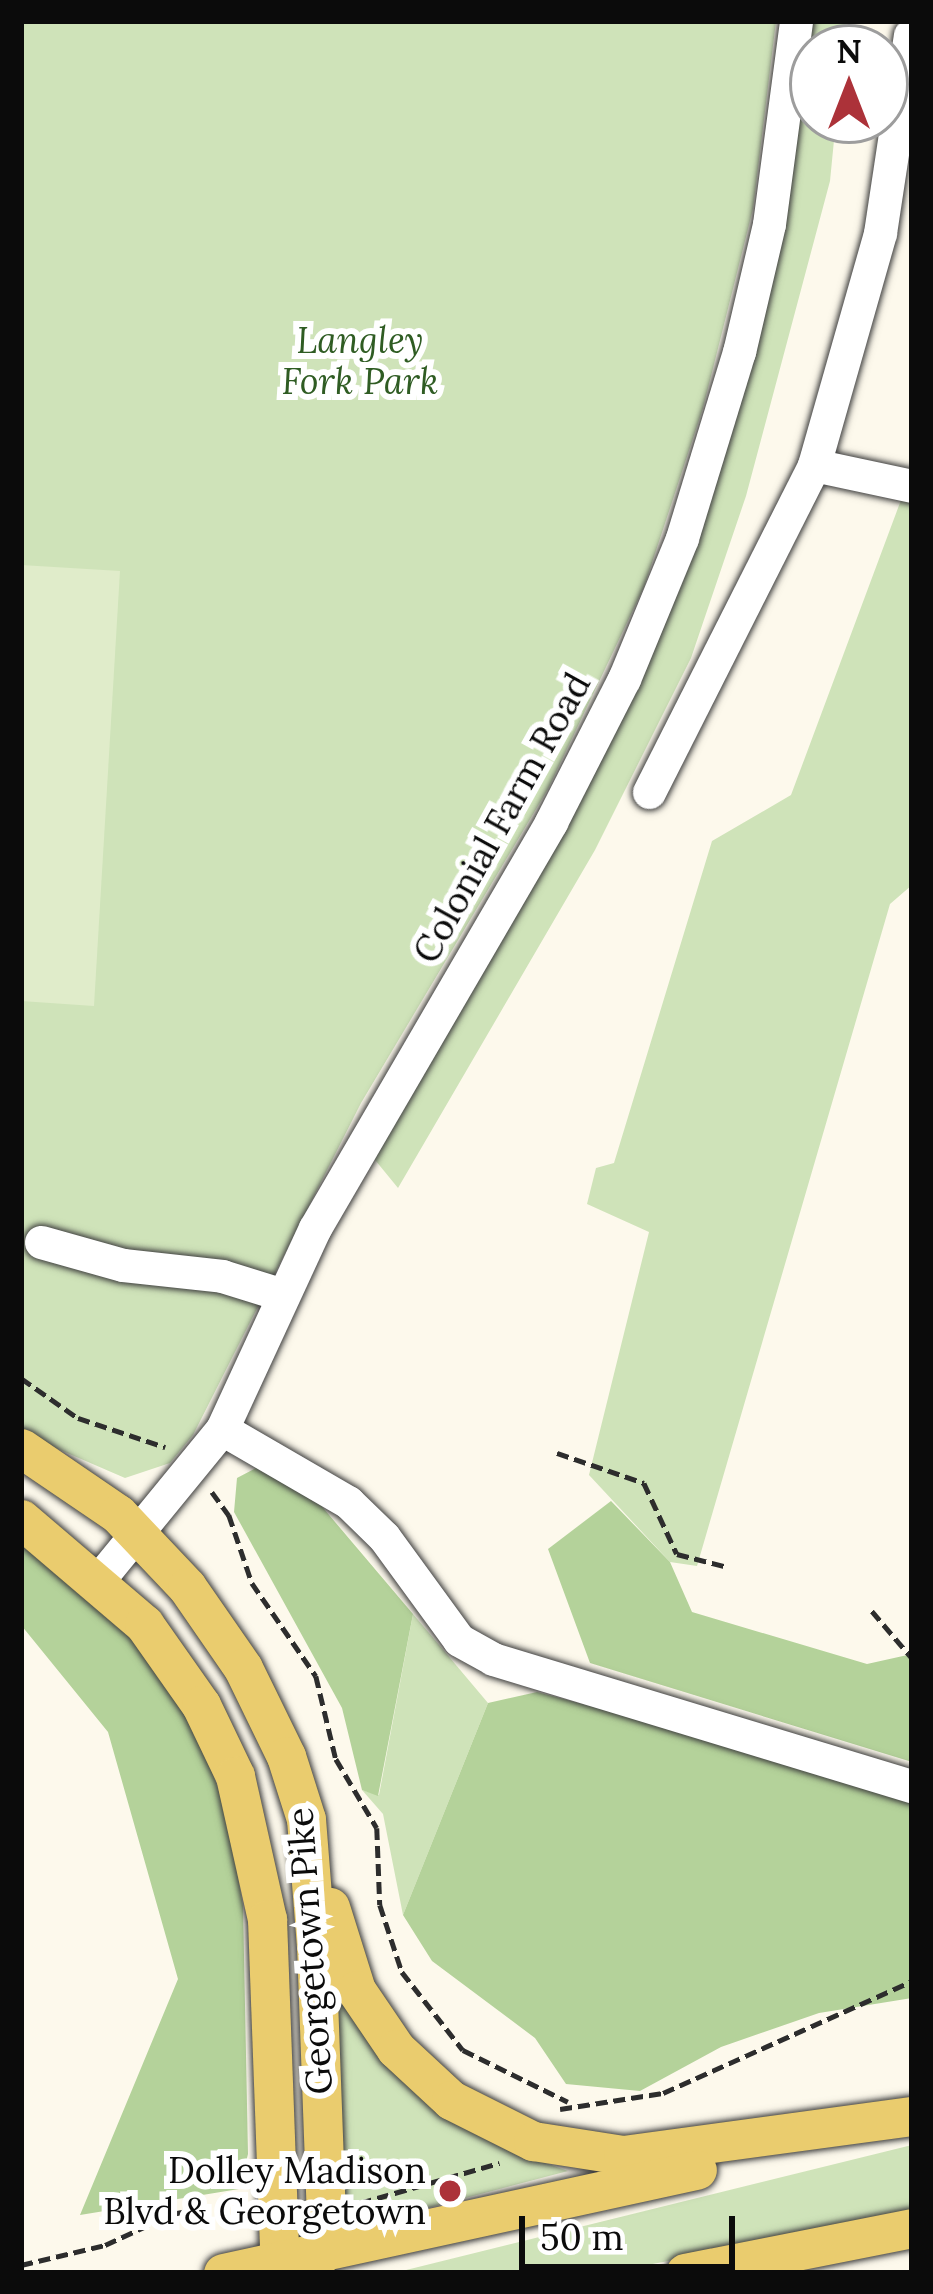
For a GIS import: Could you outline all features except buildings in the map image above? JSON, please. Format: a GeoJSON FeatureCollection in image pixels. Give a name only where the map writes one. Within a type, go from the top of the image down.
{"type":"FeatureCollection","features":[{"type":"Feature","properties":{"kind":"main road","name":"Georgetown Pike"},"geometry":{"type":"LineString","coordinates":[[21,1448],[94,1494],[188,1587],[243,1668],[280,1741],[306,1819],[326,2210],[298,2265]]}},
{"type":"Feature","properties":{"kind":"main road","name":"Georgetown Pike"},"geometry":{"type":"LineString","coordinates":[[21,1520],[100,1578],[144,1624],[201,1705],[248,1821],[267,1919],[298,2265]]}},
{"type":"Feature","properties":{"kind":"main road"},"geometry":{"type":"LineString","coordinates":[[306,1819],[339,1945],[368,2010],[433,2085],[493,2125],[553,2147],[623,2155],[912,2117]]}},
{"type":"Feature","properties":{"kind":"main road"},"geometry":{"type":"LineString","coordinates":[[223,2273],[298,2265],[912,2117]]}},
{"type":"Feature","properties":{"kind":"main road"},"geometry":{"type":"LineString","coordinates":[[685,2273],[912,2228]]}},
{"type":"Feature","properties":{"kind":"street","name":"Colonial Farm Road"},"geometry":{"type":"LineString","coordinates":[[100,1578],[140,1535],[222,1429],[283,1295],[371,1122],[551,822],[624,679],[682,538],[769,224],[796,21]]}},
{"type":"Feature","properties":{"kind":"street"},"geometry":{"type":"LineString","coordinates":[[650,792],[814,465],[880,233],[911,31]]}},
{"type":"Feature","properties":{"kind":"street"},"geometry":{"type":"LineString","coordinates":[[814,465],[912,485]]}},
{"type":"Feature","properties":{"kind":"street"},"geometry":{"type":"LineString","coordinates":[[41,1242],[283,1295]]}},
{"type":"Feature","properties":{"kind":"street"},"geometry":{"type":"LineString","coordinates":[[222,1429],[348,1502],[384,1537],[459,1640],[493,1659],[912,1786]]}},
{"type":"Feature","properties":{"kind":"path"},"geometry":{"type":"LineString","coordinates":[[21,1378],[78,1418],[174,1453]]}},
{"type":"Feature","properties":{"kind":"path"},"geometry":{"type":"LineString","coordinates":[[557,1453],[644,1483],[677,1554],[728,1567]]}},
{"type":"Feature","properties":{"kind":"path"},"geometry":{"type":"LineString","coordinates":[[210,1490],[233,1524],[252,1583],[316,1676],[336,1759],[376,1828],[380,1905],[402,1972],[463,2050],[568,2102]]}},
{"type":"Feature","properties":{"kind":"path"},"geometry":{"type":"LineString","coordinates":[[872,1611],[912,1658]]}},
{"type":"Feature","properties":{"kind":"green space","name":"Langley Fork Park"},"geometry":{"type":"Polygon","coordinates":[[[21,21],[776,21],[753,209],[703,408],[644,587],[548,789],[361,1103],[193,1435],[170,1463],[125,1478],[21,1433],[21,21]]]}},
{"type":"Feature","properties":{"kind":"green space"},"geometry":{"type":"Polygon","coordinates":[[[806,21],[846,21],[846,24],[806,21]]]}},
{"type":"Feature","properties":{"kind":"green space"},"geometry":{"type":"Polygon","coordinates":[[[789,101],[789,144],[834,144],[830,181],[746,496],[691,658],[595,850],[398,1188],[371,1155],[696,536],[789,101]]]}},
{"type":"Feature","properties":{"kind":"green space"},"geometry":{"type":"Polygon","coordinates":[[[901,500],[912,503],[912,885],[890,904],[697,1566],[670,1562],[589,1475],[649,1232],[587,1204],[596,1168],[614,1163],[712,841],[791,795],[901,500]]]}},
{"type":"Feature","properties":{"kind":"green space"},"geometry":{"type":"Polygon","coordinates":[[[21,565],[120,571],[94,1006],[21,1001],[21,565]]]}},
{"type":"Feature","properties":{"kind":"green space"},"geometry":{"type":"Polygon","coordinates":[[[258,1467],[313,1496],[413,1614],[378,1796],[362,1790],[342,1708],[234,1512],[237,1478],[258,1467]]]}},
{"type":"Feature","properties":{"kind":"green space"},"geometry":{"type":"Polygon","coordinates":[[[611,1501],[670,1562],[692,1612],[867,1664],[912,1654],[912,1762],[590,1663],[548,1549],[611,1501]]]}},
{"type":"Feature","properties":{"kind":"green space"},"geometry":{"type":"Polygon","coordinates":[[[21,1539],[133,1637],[195,1723],[227,1814],[243,1906],[248,2154],[239,2189],[80,2215],[178,1979],[108,1732],[21,1625],[21,1539]]]}},
{"type":"Feature","properties":{"kind":"green space"},"geometry":{"type":"Polygon","coordinates":[[[413,1614],[488,1703],[403,1915],[383,1814],[362,1790],[379,1795],[413,1614]]]}},
{"type":"Feature","properties":{"kind":"green space"},"geometry":{"type":"Polygon","coordinates":[[[537,1692],[912,1791],[912,1998],[819,2013],[721,2047],[640,2091],[566,2084],[535,2038],[432,1961],[403,1915],[488,1703],[537,1692]]]}},
{"type":"Feature","properties":{"kind":"green space"},"geometry":{"type":"Polygon","coordinates":[[[326,1939],[506,2149],[568,2171],[333,2233],[326,1939]]]}},
{"type":"Feature","properties":{"kind":"green space"},"geometry":{"type":"Polygon","coordinates":[[[912,2145],[912,2214],[606,2273],[394,2273],[912,2145]]]}},
{"type":"Feature","properties":{"kind":"place","name":"Dolley Madison Blvd & Georgetown"},"geometry":{"type":"Point","coordinates":[450,2191]}}]}
